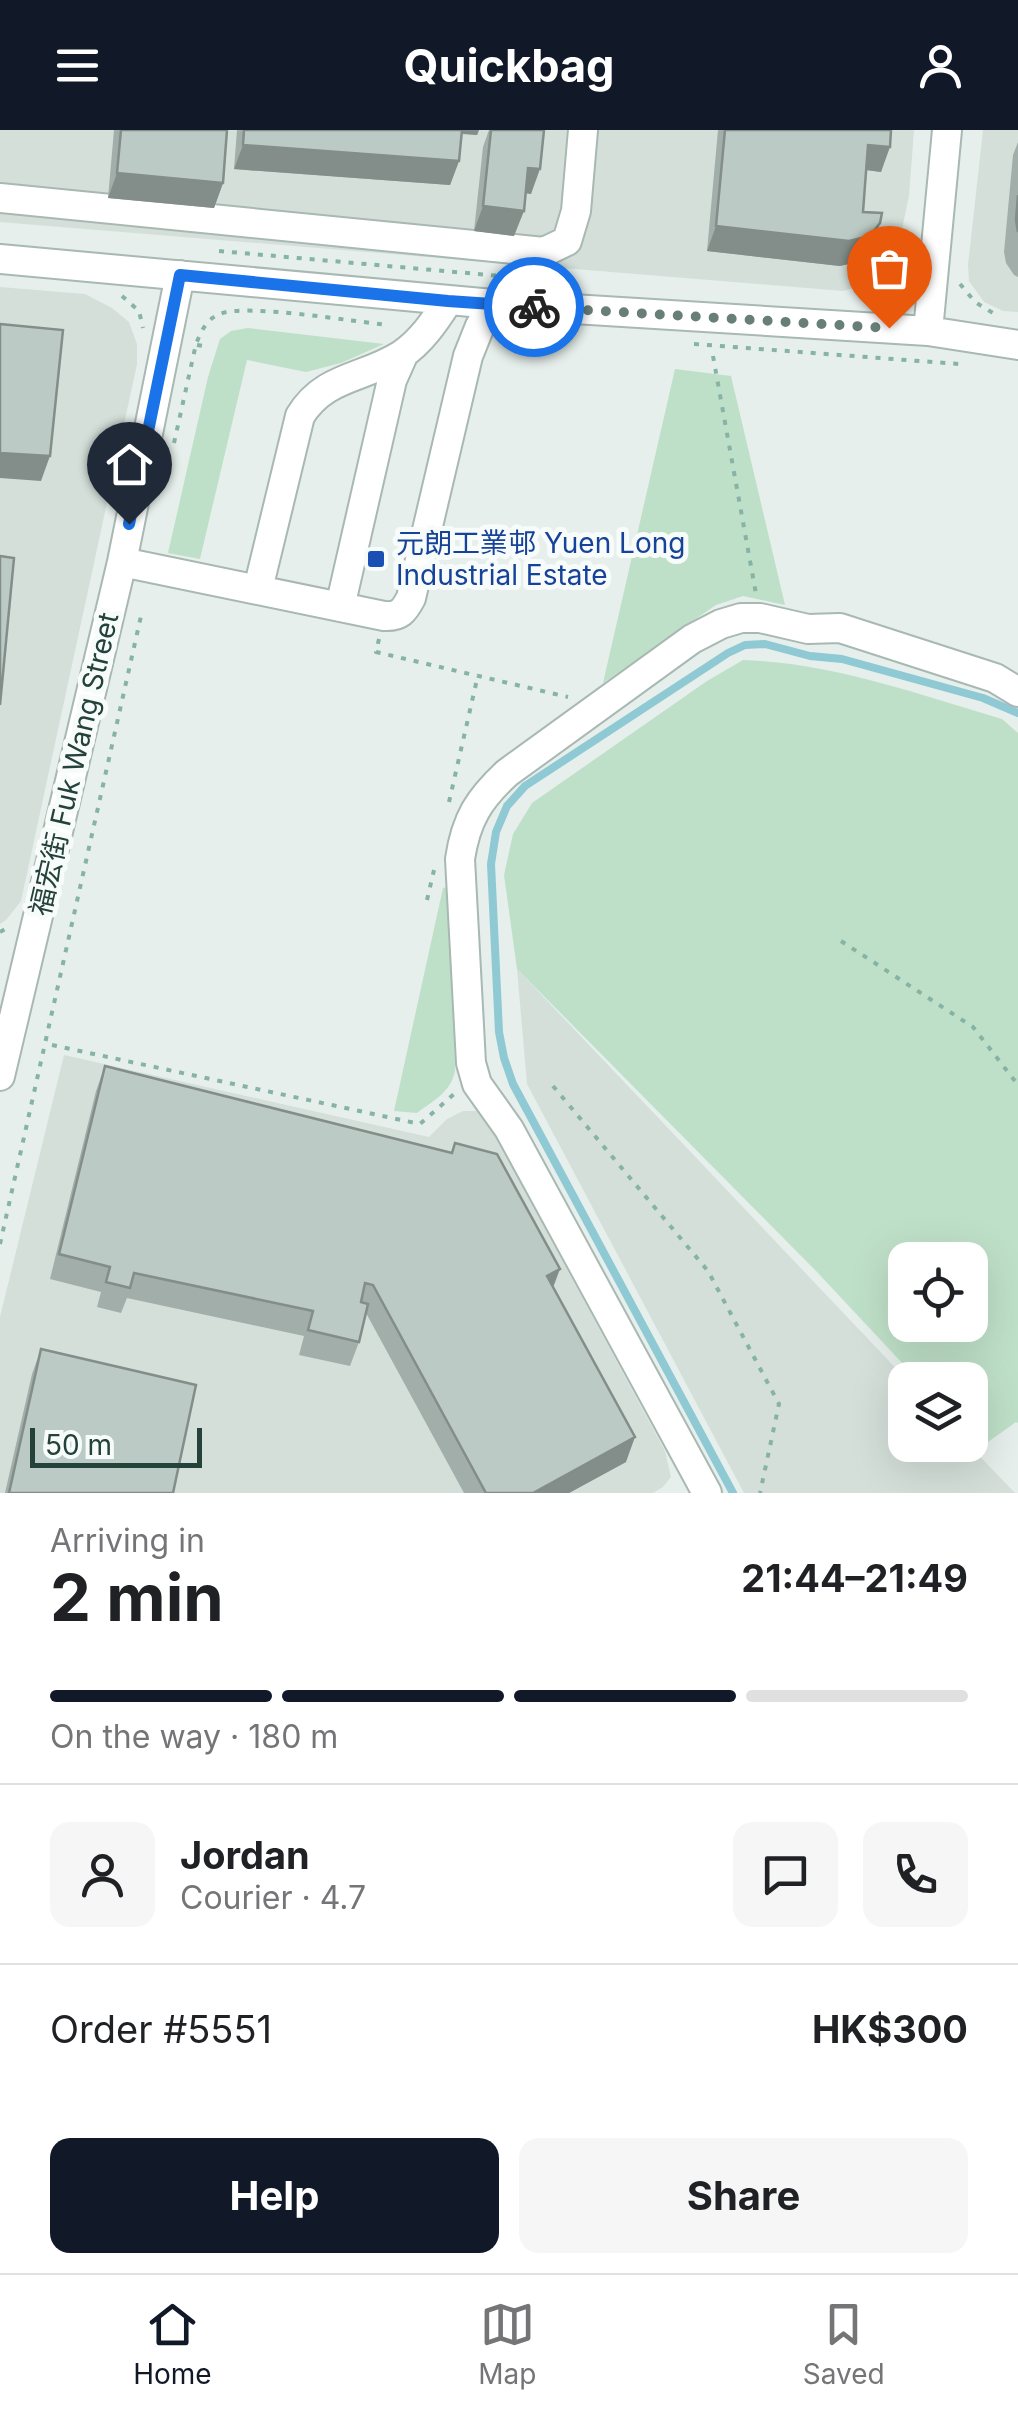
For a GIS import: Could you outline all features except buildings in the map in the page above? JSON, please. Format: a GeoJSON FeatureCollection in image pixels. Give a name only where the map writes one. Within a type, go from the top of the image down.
{"type":"FeatureCollection","features":[{"type":"Feature","properties":{"kind":"street"},"geometry":{"type":"LineString","coordinates":[[0,198],[544,252],[566,242],[576,211],[583,130]]}},
{"type":"Feature","properties":{"kind":"street"},"geometry":{"type":"LineString","coordinates":[[928,330],[947,130]]}},
{"type":"Feature","properties":{"kind":"street"},"geometry":{"type":"LineString","coordinates":[[0,259],[448,301],[928,330],[1018,345]]}},
{"type":"Feature","properties":{"kind":"street","name":"福宏街 Fuk Wang Street"},"geometry":{"type":"LineString","coordinates":[[0,1076],[11,972],[46,886],[122,562],[180,275]]}},
{"type":"Feature","properties":{"kind":"street"},"geometry":{"type":"LineString","coordinates":[[258,589],[300,416],[310,400],[325,388],[374,370],[404,353],[432,326],[448,301]]}},
{"type":"Feature","properties":{"kind":"street"},"geometry":{"type":"LineString","coordinates":[[122,562],[384,616],[396,616],[405,610],[468,356],[493,304]]}},
{"type":"Feature","properties":{"kind":"street"},"geometry":{"type":"LineString","coordinates":[[340,607],[392,380],[404,353]]}},
{"type":"Feature","properties":{"kind":"street"},"geometry":{"type":"LineString","coordinates":[[707,1493],[509,1128],[477,1084],[471,1064],[460,858],[470,817],[508,772],[692,639],[741,618],[760,618],[808,629],[840,628],[995,678],[1018,692]]}},
{"type":"Feature","properties":{"kind":"path"},"geometry":{"type":"LineString","coordinates":[[956,273],[961,287],[975,302],[999,317]]}},
{"type":"Feature","properties":{"kind":"path"},"geometry":{"type":"LineString","coordinates":[[171,456],[196,344],[201,330],[221,313],[255,311],[388,325]]}},
{"type":"Feature","properties":{"kind":"path"},"geometry":{"type":"LineString","coordinates":[[694,344],[974,364]]}},
{"type":"Feature","properties":{"kind":"path"},"geometry":{"type":"LineString","coordinates":[[714,356],[760,618]]}},
{"type":"Feature","properties":{"kind":"path"},"geometry":{"type":"LineString","coordinates":[[0,1244],[140,616]]}},
{"type":"Feature","properties":{"kind":"path"},"geometry":{"type":"LineString","coordinates":[[384,616],[376,652],[602,705]]}},
{"type":"Feature","properties":{"kind":"path"},"geometry":{"type":"LineString","coordinates":[[446,815],[478,675]]}},
{"type":"Feature","properties":{"kind":"path"},"geometry":{"type":"LineString","coordinates":[[427,900],[435,866]]}},
{"type":"Feature","properties":{"kind":"path"},"geometry":{"type":"LineString","coordinates":[[841,941],[974,1027],[1018,1085]]}},
{"type":"Feature","properties":{"kind":"path"},"geometry":{"type":"LineString","coordinates":[[52,1045],[420,1124],[452,1095],[477,1084]]}},
{"type":"Feature","properties":{"kind":"path"},"geometry":{"type":"LineString","coordinates":[[553,1086],[708,1271],[779,1404],[760,1493]]}},
{"type":"Feature","properties":{"kind":"shaded area"},"geometry":{"type":"Polygon","coordinates":[[[0,130],[914,130],[909,196],[895,262],[876,282],[843,291],[0,222],[0,130]]]}},
{"type":"Feature","properties":{"kind":"shaded area"},"geometry":{"type":"Polygon","coordinates":[[[983,130],[1018,130],[1018,312],[1003,311],[984,302],[969,281],[983,130]]]}},
{"type":"Feature","properties":{"kind":"shaded area"},"geometry":{"type":"Polygon","coordinates":[[[0,287],[85,294],[112,308],[129,322],[137,344],[137,364],[21,901],[0,924],[0,287]]]}},
{"type":"Feature","properties":{"kind":"shaded area"},"geometry":{"type":"Polygon","coordinates":[[[517,969],[890,1362],[888,1462],[985,1462],[1015,1493],[744,1493],[527,1084],[517,969]]]}},
{"type":"Feature","properties":{"kind":"shaded area"},"geometry":{"type":"Polygon","coordinates":[[[64,1055],[429,1137],[447,1119],[463,1111],[477,1111],[487,1121],[665,1451],[671,1477],[653,1493],[0,1493],[0,1317],[64,1055]]]}},
{"type":"Feature","properties":{"kind":"green space"},"geometry":{"type":"Polygon","coordinates":[[[248,328],[384,344],[341,363],[306,372],[247,360],[200,559],[168,553],[220,339],[231,331],[248,328]]]}},
{"type":"Feature","properties":{"kind":"green space"},"geometry":{"type":"Polygon","coordinates":[[[675,369],[731,376],[785,605],[743,596],[716,605],[603,683],[675,369]]]}},
{"type":"Feature","properties":{"kind":"green space"},"geometry":{"type":"Polygon","coordinates":[[[743,660],[809,667],[874,681],[1002,719],[1018,733],[1018,1423],[988,1442],[988,1362],[901,1362],[517,969],[504,875],[513,834],[532,803],[743,660]]]}},
{"type":"Feature","properties":{"kind":"green space"},"geometry":{"type":"Polygon","coordinates":[[[453,886],[455,1071],[445,1090],[417,1113],[394,1111],[443,888],[453,886]]]}},
{"type":"Feature","properties":{"kind":"waterway"},"geometry":{"type":"LineString","coordinates":[[733,1493],[513,1084],[499,1032],[491,864],[496,832],[507,806],[525,786],[745,645],[765,644],[810,656],[842,659],[983,698],[1018,713]]}},
{"type":"Feature","properties":{"kind":"way so far"},"geometry":{"type":"LineString","coordinates":[[534,307],[889,328]]}},
{"type":"Feature","properties":{"kind":"place","name":"元朗工業邨 Yuen Long Industrial Estate"},"geometry":{"type":"Point","coordinates":[376,559]}},
{"type":"Feature","properties":{"kind":"route"},"geometry":{"type":"LineString","coordinates":[[129,524],[180,275],[534,307]]}}]}
